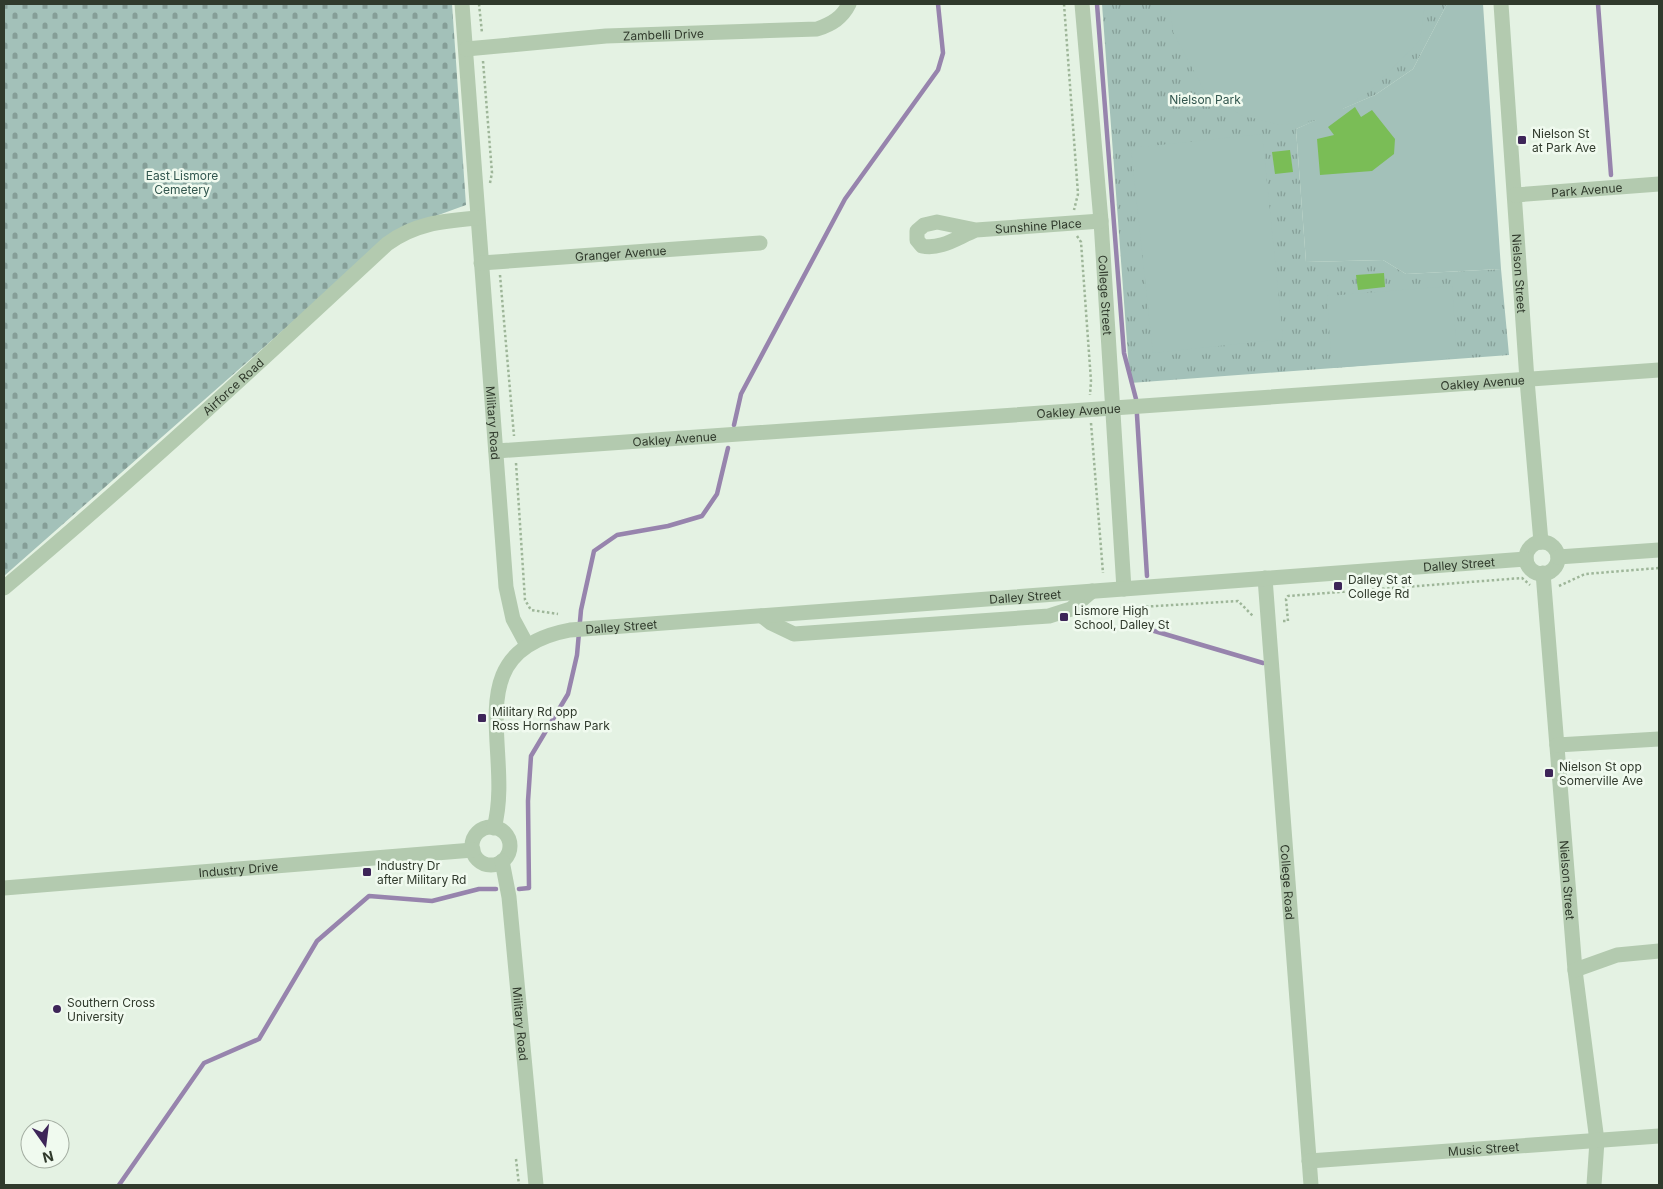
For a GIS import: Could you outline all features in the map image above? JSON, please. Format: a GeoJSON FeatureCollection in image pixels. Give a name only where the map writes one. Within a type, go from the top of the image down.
{"type":"FeatureCollection","features":[{"type":"Feature","properties":{"kind":"street","name":"Military Road"},"geometry":{"type":"LineString","coordinates":[[462,4],[506,587],[513,619],[527,645]]}},
{"type":"Feature","properties":{"kind":"street","name":"Zambelli Drive"},"geometry":{"type":"LineString","coordinates":[[466,49],[606,36],[817,29],[830,25],[841,17],[849,4]]}},
{"type":"Feature","properties":{"kind":"street","name":"College Street"},"geometry":{"type":"LineString","coordinates":[[1082,4],[1101,220],[1124,589]]}},
{"type":"Feature","properties":{"kind":"street","name":"Nielson Street"},"geometry":{"type":"LineString","coordinates":[[1501,4],[1527,380],[1541,542]]}},
{"type":"Feature","properties":{"kind":"street","name":"Park Avenue"},"geometry":{"type":"LineString","coordinates":[[1515,194],[1659,184]]}},
{"type":"Feature","properties":{"kind":"street","name":"Airforce Road"},"geometry":{"type":"LineString","coordinates":[[4,588],[76,528],[400,234],[429,223],[477,218]]}},
{"type":"Feature","properties":{"kind":"street","name":"Sunshine Place"},"geometry":{"type":"LineString","coordinates":[[976,230],[1101,220]]}},
{"type":"Feature","properties":{"kind":"street","name":"Granger Avenue"},"geometry":{"type":"LineString","coordinates":[[481,263],[760,243]]}},
{"type":"Feature","properties":{"kind":"street","name":"Oakley Avenue"},"geometry":{"type":"LineString","coordinates":[[496,451],[1659,370]]}},
{"type":"Feature","properties":{"kind":"street"},"geometry":{"type":"LineString","coordinates":[[1541,542],[1551,544],[1558,557],[1556,566],[1544,580],[1534,571],[1526,559],[1529,549],[1541,542]]}},
{"type":"Feature","properties":{"kind":"street"},"geometry":{"type":"LineString","coordinates":[[1558,557],[1659,550]]}},
{"type":"Feature","properties":{"kind":"street","name":"Dalley Street"},"geometry":{"type":"LineString","coordinates":[[527,645],[547,635],[589,628],[1526,559]]}},
{"type":"Feature","properties":{"kind":"street","name":"College Road"},"geometry":{"type":"LineString","coordinates":[[1265,578],[1311,1185]]}},
{"type":"Feature","properties":{"kind":"street","name":"Nielson Street"},"geometry":{"type":"LineString","coordinates":[[1544,580],[1575,970],[1597,1141],[1594,1185]]}},
{"type":"Feature","properties":{"kind":"street"},"geometry":{"type":"LineString","coordinates":[[762,616],[778,628],[794,634],[1049,616],[1071,609],[1092,591]]}},
{"type":"Feature","properties":{"kind":"street"},"geometry":{"type":"LineString","coordinates":[[494,828],[500,793],[496,696],[506,667],[527,645]]}},
{"type":"Feature","properties":{"kind":"street"},"geometry":{"type":"LineString","coordinates":[[1557,745],[1659,738]]}},
{"type":"Feature","properties":{"kind":"street"},"geometry":{"type":"LineString","coordinates":[[494,828],[500,830],[509,839],[509,851],[502,861],[492,865],[482,862],[472,850],[472,844],[478,833],[482,830],[494,828]]}},
{"type":"Feature","properties":{"kind":"street","name":"Industry Drive"},"geometry":{"type":"LineString","coordinates":[[4,888],[472,850]]}},
{"type":"Feature","properties":{"kind":"street","name":"Military Road"},"geometry":{"type":"LineString","coordinates":[[502,861],[509,897],[536,1185]]}},
{"type":"Feature","properties":{"kind":"street"},"geometry":{"type":"LineString","coordinates":[[1575,970],[1618,955],[1659,951]]}},
{"type":"Feature","properties":{"kind":"street","name":"Music Street"},"geometry":{"type":"LineString","coordinates":[[1309,1161],[1659,1136]]}},
{"type":"Feature","properties":{"kind":"path"},"geometry":{"type":"LineString","coordinates":[[479,4],[482,33]]}},
{"type":"Feature","properties":{"kind":"path"},"geometry":{"type":"LineString","coordinates":[[1064,4],[1078,194],[1074,212]]}},
{"type":"Feature","properties":{"kind":"path"},"geometry":{"type":"LineString","coordinates":[[1076,234],[1081,242],[1091,381],[1090,395]]}},
{"type":"Feature","properties":{"kind":"path"},"geometry":{"type":"LineString","coordinates":[[500,270],[514,436]]}},
{"type":"Feature","properties":{"kind":"path"},"geometry":{"type":"LineString","coordinates":[[1091,422],[1093,426],[1103,573]]}},
{"type":"Feature","properties":{"kind":"path"},"geometry":{"type":"LineString","coordinates":[[516,462],[525,600],[531,610],[558,614]]}},
{"type":"Feature","properties":{"kind":"path"},"geometry":{"type":"LineString","coordinates":[[1283,621],[1288,620],[1286,599],[1288,596],[1522,578],[1532,588],[1544,580],[1558,586],[1585,574],[1659,568]]}},
{"type":"Feature","properties":{"kind":"path"},"geometry":{"type":"LineString","coordinates":[[516,1158],[519,1185]]}},
{"type":"Feature","properties":{"kind":"green space","name":"East Lismore Cemetery"},"geometry":{"type":"Polygon","coordinates":[[[4,4],[452,4],[466,205],[397,230],[4,576],[4,4]]]}},
{"type":"Feature","properties":{"kind":"green space","name":"Nielson Park"},"geometry":{"type":"Polygon","coordinates":[[[1102,4],[1447,4],[1413,69],[1375,95],[1296,129],[1306,262],[1383,260],[1406,274],[1501,269],[1509,355],[1130,383],[1102,4]]]}},
{"type":"Feature","properties":{"kind":"green space"},"geometry":{"type":"Polygon","coordinates":[[[1170,4],[1425,4],[1420,40],[1370,91],[1342,109],[1375,95],[1413,69],[1447,4],[1483,4],[1501,269],[1406,274],[1383,260],[1306,262],[1296,129],[1316,120],[1281,125],[1241,115],[1204,90],[1173,32],[1170,4]]]}},
{"type":"Feature","properties":{"kind":"green space"},"geometry":{"type":"Polygon","coordinates":[[[1262,134],[1283,339],[1153,353],[1131,148],[1262,134]]]}},
{"type":"Feature","properties":{"kind":"green space"},"geometry":{"type":"Polygon","coordinates":[[[1452,286],[1457,358],[1332,368],[1327,296],[1452,286]]]}},
{"type":"Feature","properties":{"kind":"building"},"geometry":{"type":"Polygon","coordinates":[[[1355,107],[1361,117],[1372,110],[1395,139],[1394,154],[1372,171],[1320,175],[1317,139],[1334,135],[1328,127],[1355,107]]]}},
{"type":"Feature","properties":{"kind":"building"},"geometry":{"type":"Polygon","coordinates":[[[1290,150],[1293,172],[1275,174],[1272,152],[1290,150]]]}},
{"type":"Feature","properties":{"kind":"building"},"geometry":{"type":"Polygon","coordinates":[[[1384,273],[1385,287],[1358,290],[1356,275],[1384,273]]]}},
{"type":"Feature","properties":{"kind":"waterway"},"geometry":{"type":"LineString","coordinates":[[734,425],[741,394],[845,199],[938,70],[943,53],[938,4]]}},
{"type":"Feature","properties":{"kind":"waterway"},"geometry":{"type":"LineString","coordinates":[[1097,4],[1124,353],[1136,399],[1147,576]]}},
{"type":"Feature","properties":{"kind":"waterway"},"geometry":{"type":"LineString","coordinates":[[1598,4],[1611,175]]}},
{"type":"Feature","properties":{"kind":"waterway"},"geometry":{"type":"LineString","coordinates":[[519,889],[529,888],[528,801],[531,756],[568,694],[577,655],[581,610],[594,551],[617,535],[668,526],[702,516],[717,494],[728,448]]}},
{"type":"Feature","properties":{"kind":"waterway"},"geometry":{"type":"LineString","coordinates":[[1151,630],[1263,663]]}},
{"type":"Feature","properties":{"kind":"waterway"},"geometry":{"type":"LineString","coordinates":[[119,1185],[204,1063],[259,1039],[317,941],[369,896],[432,901],[479,889],[496,889]]}},
{"type":"Feature","properties":{"kind":"place","name":"Nielson St at Park Ave"},"geometry":{"type":"Point","coordinates":[1522,140]}},
{"type":"Feature","properties":{"kind":"place","name":"Dalley St at College Rd"},"geometry":{"type":"Point","coordinates":[1338,586]}},
{"type":"Feature","properties":{"kind":"place","name":"Lismore High School, Dalley St"},"geometry":{"type":"Point","coordinates":[1064,617]}},
{"type":"Feature","properties":{"kind":"place","name":"Military Rd opp Ross Hornshaw Park"},"geometry":{"type":"Point","coordinates":[482,718]}},
{"type":"Feature","properties":{"kind":"place","name":"Nielson St opp Somerville Ave"},"geometry":{"type":"Point","coordinates":[1549,773]}},
{"type":"Feature","properties":{"kind":"place","name":"Industry Dr after Military Rd"},"geometry":{"type":"Point","coordinates":[367,872]}},
{"type":"Feature","properties":{"kind":"place","name":"Southern Cross University"},"geometry":{"type":"Point","coordinates":[57,1009]}}]}
